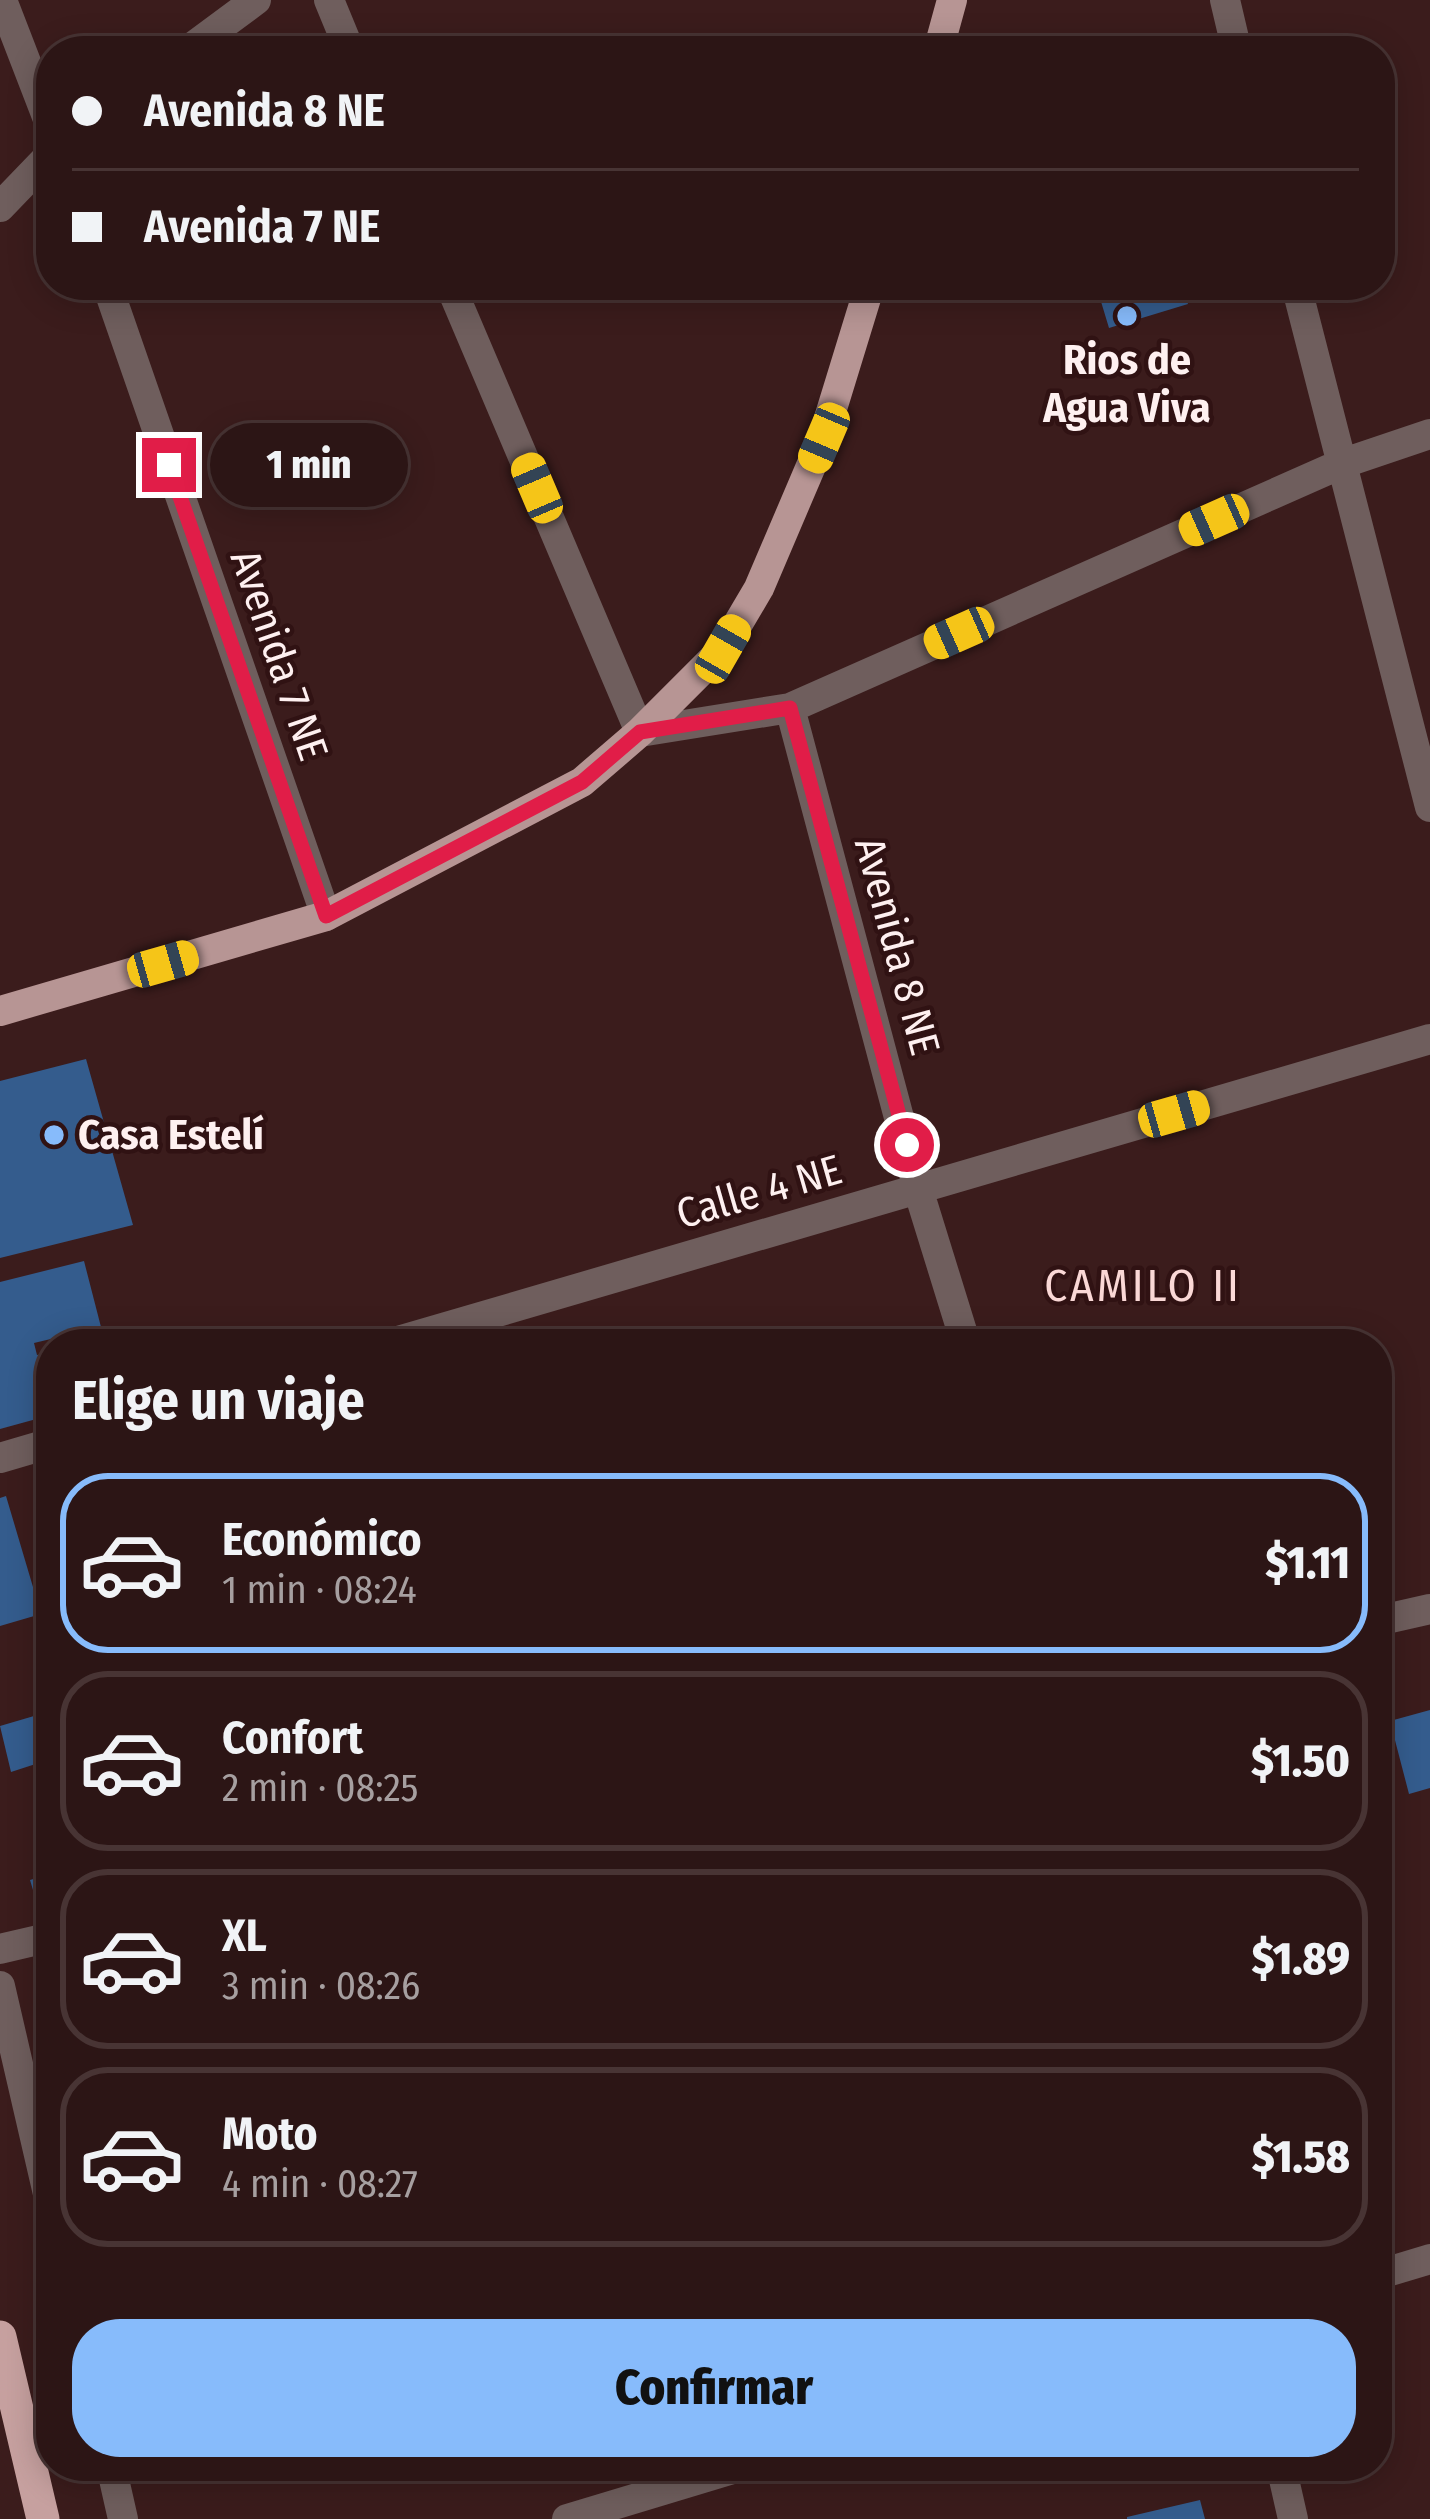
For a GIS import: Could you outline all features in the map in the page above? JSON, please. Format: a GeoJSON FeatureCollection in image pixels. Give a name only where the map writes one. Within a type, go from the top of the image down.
{"type":"FeatureCollection","features":[{"type":"Feature","properties":{"kind":"highway"},"geometry":{"type":"LineString","coordinates":[[0,2337],[43,2519]]}},
{"type":"Feature","properties":{"kind":"main road"},"geometry":{"type":"LineString","coordinates":[[942,36],[952,1]]}},
{"type":"Feature","properties":{"kind":"main road"},"geometry":{"type":"LineString","coordinates":[[0,1011],[326,916],[582,782],[723,649],[759,589],[824,438],[865,300]]}},
{"type":"Feature","properties":{"kind":"street"},"geometry":{"type":"LineString","coordinates":[[2,0],[36,88]]}},
{"type":"Feature","properties":{"kind":"street"},"geometry":{"type":"LineString","coordinates":[[207,36],[256,0]]}},
{"type":"Feature","properties":{"kind":"street"},"geometry":{"type":"LineString","coordinates":[[329,0],[344,36]]}},
{"type":"Feature","properties":{"kind":"street"},"geometry":{"type":"LineString","coordinates":[[952,1],[963,0]]}},
{"type":"Feature","properties":{"kind":"street"},"geometry":{"type":"LineString","coordinates":[[1225,0],[1234,36]]}},
{"type":"Feature","properties":{"kind":"street"},"geometry":{"type":"LineString","coordinates":[[0,207],[36,170]]}},
{"type":"Feature","properties":{"kind":"street","name":"Avenida 7 NE"},"geometry":{"type":"LineString","coordinates":[[111,300],[326,916]]}},
{"type":"Feature","properties":{"kind":"street"},"geometry":{"type":"LineString","coordinates":[[456,300],[640,732],[790,708],[1341,464],[1430,434]]}},
{"type":"Feature","properties":{"kind":"street"},"geometry":{"type":"LineString","coordinates":[[1300,300],[1430,807]]}},
{"type":"Feature","properties":{"kind":"street","name":"Avenida 8 NE"},"geometry":{"type":"LineString","coordinates":[[790,708],[918,1189],[961,1329]]}},
{"type":"Feature","properties":{"kind":"street","name":"Calle 4 NE"},"geometry":{"type":"LineString","coordinates":[[439,1329],[1430,1039]]}},
{"type":"Feature","properties":{"kind":"street"},"geometry":{"type":"LineString","coordinates":[[0,1458],[36,1447]]}},
{"type":"Feature","properties":{"kind":"street"},"geometry":{"type":"LineString","coordinates":[[1392,1618],[1430,1609]]}},
{"type":"Feature","properties":{"kind":"street"},"geometry":{"type":"LineString","coordinates":[[0,1949],[36,1941]]}},
{"type":"Feature","properties":{"kind":"street"},"geometry":{"type":"LineString","coordinates":[[0,1986],[36,2142]]}},
{"type":"Feature","properties":{"kind":"street"},"geometry":{"type":"LineString","coordinates":[[1392,2270],[1430,2259]]}},
{"type":"Feature","properties":{"kind":"street"},"geometry":{"type":"LineString","coordinates":[[114,2481],[123,2519]]}},
{"type":"Feature","properties":{"kind":"street"},"geometry":{"type":"LineString","coordinates":[[567,2519],[651,2481]]}},
{"type":"Feature","properties":{"kind":"street"},"geometry":{"type":"LineString","coordinates":[[1284,2481],[1293,2519]]}},
{"type":"Feature","properties":{"kind":"building"},"geometry":{"type":"Polygon","coordinates":[[[1101,300],[1187,300],[1188,304],[1109,328],[1101,300]]]}},
{"type":"Feature","properties":{"kind":"building","name":"Casa Estelí"},"geometry":{"type":"Polygon","coordinates":[[[86,1059],[133,1225],[0,1258],[0,1081],[86,1059]]]}},
{"type":"Feature","properties":{"kind":"building"},"geometry":{"type":"Polygon","coordinates":[[[84,1261],[101,1327],[36,1329],[36,1419],[0,1429],[0,1282],[84,1261]]]}},
{"type":"Feature","properties":{"kind":"building"},"geometry":{"type":"Polygon","coordinates":[[[6,1496],[36,1597],[36,1615],[0,1626],[0,1498],[6,1496]]]}},
{"type":"Feature","properties":{"kind":"building"},"geometry":{"type":"Polygon","coordinates":[[[1430,1710],[1430,1788],[1409,1794],[1392,1720],[1430,1710]]]}},
{"type":"Feature","properties":{"kind":"building"},"geometry":{"type":"Polygon","coordinates":[[[36,1715],[36,1764],[11,1772],[0,1726],[36,1715]]]}},
{"type":"Feature","properties":{"kind":"building"},"geometry":{"type":"Polygon","coordinates":[[[1200,2500],[1205,2519],[1127,2519],[1127,2517],[1200,2500]]]}},
{"type":"Feature","properties":{"kind":"place","name":"Rios de Agua Viva"},"geometry":{"type":"Point","coordinates":[1127,316]}},
{"type":"Feature","properties":{"kind":"place","name":"Casa Estelí"},"geometry":{"type":"Point","coordinates":[54,1135]}},
{"type":"Feature","properties":{"kind":"district","name":"CAMILO II"},"geometry":{"type":"Point","coordinates":[1143,1286]}},
{"type":"Feature","properties":{"kind":"route"},"geometry":{"type":"LineString","coordinates":[[169,465],[326,916],[582,782],[640,732],[790,708],[907,1145]]}}]}
